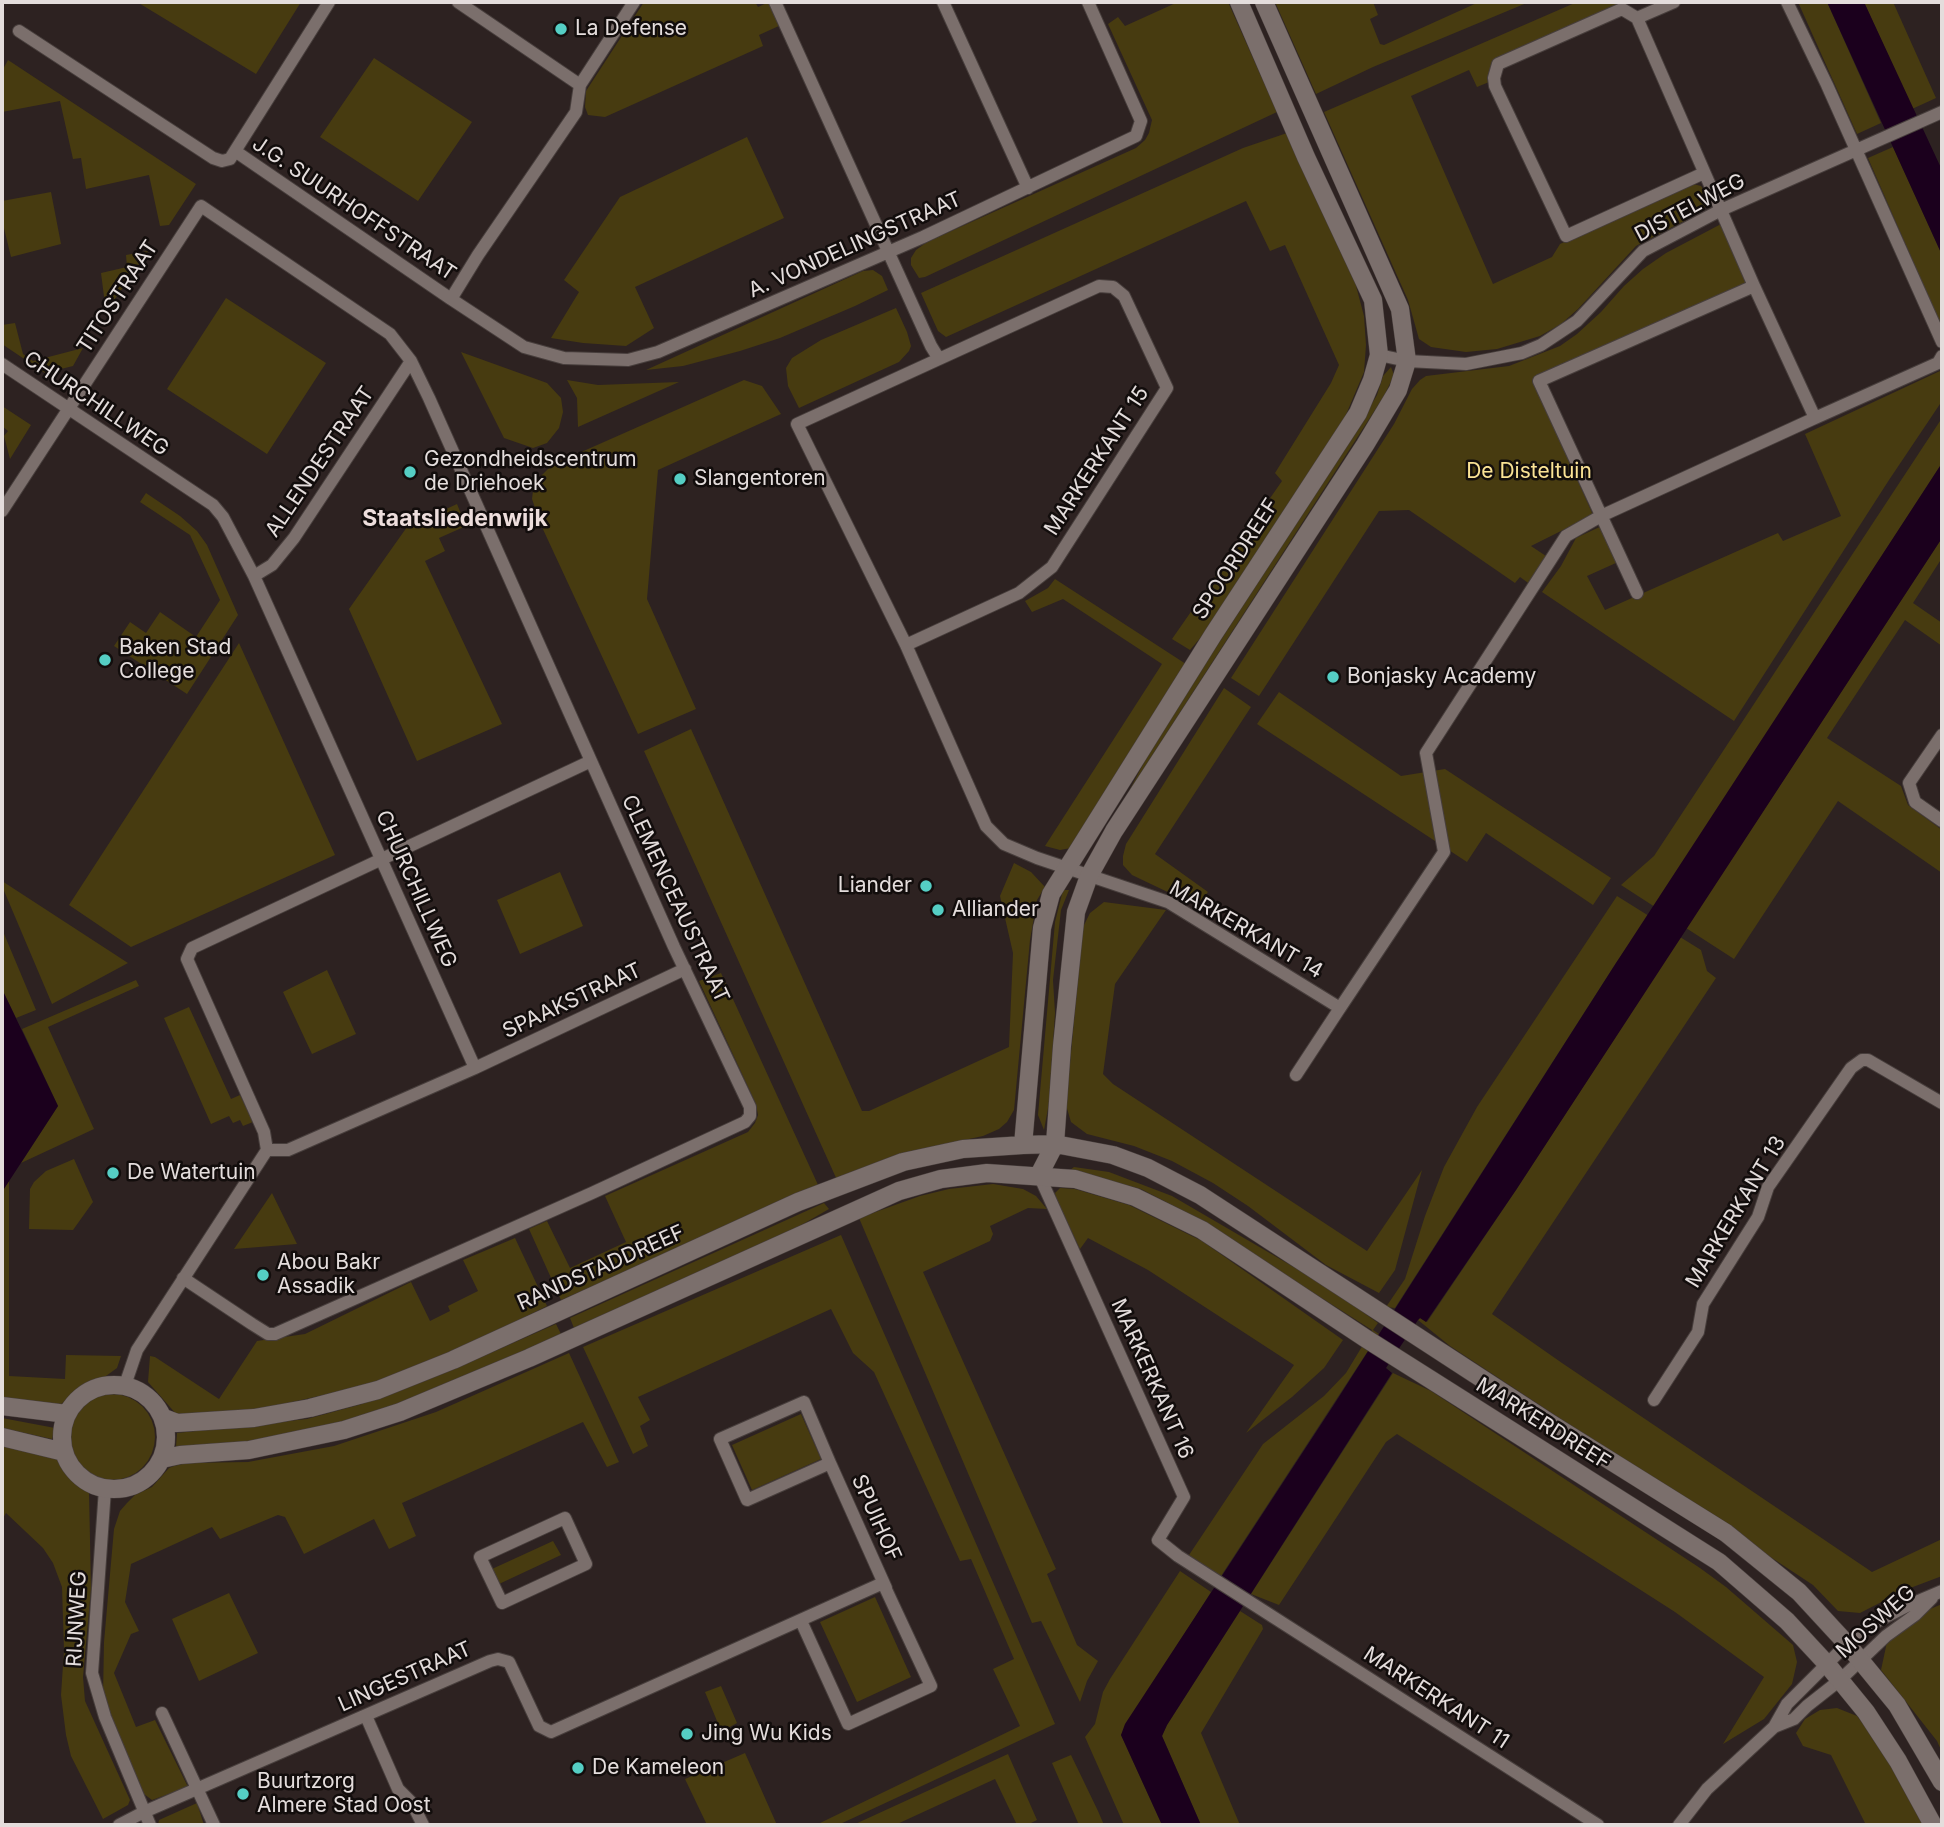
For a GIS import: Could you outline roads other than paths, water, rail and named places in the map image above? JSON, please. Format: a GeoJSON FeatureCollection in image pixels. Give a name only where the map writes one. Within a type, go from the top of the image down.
{"type":"FeatureCollection","features":[{"type":"Feature","properties":{"kind":"main road","name":"SPOORDREEF"},"geometry":{"type":"LineString","coordinates":[[1023,1145],[1042,928],[1051,894],[1213,635],[1358,413],[1379,355],[1373,299],[1306,157],[1239,2]]}},
{"type":"Feature","properties":{"kind":"main road"},"geometry":{"type":"LineString","coordinates":[[1039,1175],[1055,1144],[1076,912],[1089,876],[1114,831],[1234,650],[1389,407],[1398,390],[1407,361],[1400,309],[1264,2]]}},
{"type":"Feature","properties":{"kind":"main road","name":"RANDSTADDREEF"},"geometry":{"type":"LineString","coordinates":[[163,1418],[177,1423],[254,1418],[351,1398],[453,1360],[798,1202],[892,1166],[963,1149],[1055,1144]]}},
{"type":"Feature","properties":{"kind":"main road","name":"MARKERDREEF"},"geometry":{"type":"LineString","coordinates":[[1055,1144],[1113,1155],[1148,1168],[1189,1189],[1550,1423],[1726,1533],[1799,1592],[1861,1660],[1897,1705],[1942,1783]]}},
{"type":"Feature","properties":{"kind":"main road"},"geometry":{"type":"LineString","coordinates":[[1023,1145],[1039,1175]]}},
{"type":"Feature","properties":{"kind":"main road"},"geometry":{"type":"LineString","coordinates":[[162,1459],[180,1455],[249,1450],[344,1430],[400,1412],[899,1191],[941,1179],[987,1173],[1039,1175]]}},
{"type":"Feature","properties":{"kind":"main road","name":"MARKERDREEF"},"geometry":{"type":"LineString","coordinates":[[1039,1175],[1075,1179],[1135,1197],[1202,1230],[1397,1359],[1719,1562],[1787,1621],[1840,1680],[1866,1712],[1898,1761],[1933,1825]]}},
{"type":"Feature","properties":{"kind":"main road"},"geometry":{"type":"LineString","coordinates":[[108,1384],[125,1385],[142,1392],[155,1403],[167,1432],[166,1446],[162,1459],[152,1473],[139,1483],[122,1489],[105,1489],[79,1476],[70,1465],[64,1452],[63,1426],[67,1414],[77,1400],[91,1389],[108,1384]]}},
{"type":"Feature","properties":{"kind":"main road"},"geometry":{"type":"LineString","coordinates":[[2,1406],[67,1414]]}},
{"type":"Feature","properties":{"kind":"main road"},"geometry":{"type":"LineString","coordinates":[[2,1437],[64,1452]]}},
{"type":"Feature","properties":{"kind":"street"},"geometry":{"type":"LineString","coordinates":[[19,31],[213,158],[222,161],[230,159],[329,2]]}},
{"type":"Feature","properties":{"kind":"street"},"geometry":{"type":"LineString","coordinates":[[458,2],[580,85]]}},
{"type":"Feature","properties":{"kind":"street","name":"J.G. SUURHOFFSTRAAT"},"geometry":{"type":"LineString","coordinates":[[235,151],[451,299],[576,112],[580,85],[634,2]]}},
{"type":"Feature","properties":{"kind":"street"},"geometry":{"type":"LineString","coordinates":[[775,2],[939,359],[797,424],[906,645],[986,827],[1004,844],[1067,868]]}},
{"type":"Feature","properties":{"kind":"street"},"geometry":{"type":"LineString","coordinates":[[943,2],[1028,187]]}},
{"type":"Feature","properties":{"kind":"street","name":"A. VONDELINGSTRAAT"},"geometry":{"type":"LineString","coordinates":[[451,299],[524,347],[565,358],[628,360],[658,352],[889,252],[1136,135],[1141,121],[1087,2]]}},
{"type":"Feature","properties":{"kind":"street"},"geometry":{"type":"LineString","coordinates":[[1637,18],[1674,2]]}},
{"type":"Feature","properties":{"kind":"street"},"geometry":{"type":"LineString","coordinates":[[1787,2],[1942,342]]}},
{"type":"Feature","properties":{"kind":"street"},"geometry":{"type":"LineString","coordinates":[[1704,173],[1566,236],[1495,86],[1494,78],[1499,64],[1622,9],[1637,18],[1815,418]]}},
{"type":"Feature","properties":{"kind":"street","name":"DISTELWEG"},"geometry":{"type":"LineString","coordinates":[[1379,355],[1407,361],[1466,364],[1522,353],[1541,345],[1577,321],[1643,251],[1721,210],[1937,115]]}},
{"type":"Feature","properties":{"kind":"street","name":"CLEMENCEAUSTRAAT"},"geometry":{"type":"LineString","coordinates":[[183,1278],[268,1334],[275,1334],[592,1193],[745,1122],[750,1116],[750,1107],[685,970],[411,361],[390,334],[201,206]]}},
{"type":"Feature","properties":{"kind":"street","name":"TITOSTRAAT"},"geometry":{"type":"LineString","coordinates":[[2,511],[201,206]]}},
{"type":"Feature","properties":{"kind":"street","name":"MARKERKANT 15"},"geometry":{"type":"LineString","coordinates":[[906,645],[1019,593],[1052,567],[1167,388],[1124,296],[1113,287],[1099,286],[939,359]]}},
{"type":"Feature","properties":{"kind":"street"},"geometry":{"type":"LineString","coordinates":[[1637,593],[1539,381],[1754,286]]}},
{"type":"Feature","properties":{"kind":"street","name":"ALLENDESTRAAT"},"geometry":{"type":"LineString","coordinates":[[254,576],[272,565],[294,538],[411,361]]}},
{"type":"Feature","properties":{"kind":"street"},"geometry":{"type":"LineString","coordinates":[[1296,1075],[1444,852],[1426,753],[1566,536],[1601,516],[1941,362]]}},
{"type":"Feature","properties":{"kind":"street","name":"CHURCHILLWEG"},"geometry":{"type":"LineString","coordinates":[[2,364],[214,505],[223,517],[254,576],[475,1068]]}},
{"type":"Feature","properties":{"kind":"street"},"geometry":{"type":"LineString","coordinates":[[1942,735],[1909,783],[1915,802],[1942,821]]}},
{"type":"Feature","properties":{"kind":"street"},"geometry":{"type":"LineString","coordinates":[[125,1385],[137,1350],[267,1150],[264,1132],[187,959],[192,948],[591,761]]}},
{"type":"Feature","properties":{"kind":"street","name":"MARKERKANT 14"},"geometry":{"type":"LineString","coordinates":[[1067,868],[1168,902],[1340,1008]]}},
{"type":"Feature","properties":{"kind":"street","name":"SPAAKSTRAAT"},"geometry":{"type":"LineString","coordinates":[[475,1068],[685,970]]}},
{"type":"Feature","properties":{"kind":"street","name":"MARKERKANT 13"},"geometry":{"type":"LineString","coordinates":[[1654,1400],[1698,1332],[1703,1304],[1758,1217],[1768,1187],[1856,1063],[1868,1060],[1942,1104]]}},
{"type":"Feature","properties":{"kind":"street"},"geometry":{"type":"LineString","coordinates":[[267,1150],[288,1150],[475,1068]]}},
{"type":"Feature","properties":{"kind":"street","name":"MARKERKANT 16"},"geometry":{"type":"LineString","coordinates":[[1039,1175],[1184,1497],[1158,1541],[1208,1575]]}},
{"type":"Feature","properties":{"kind":"street","name":"SPUIHOF"},"geometry":{"type":"LineString","coordinates":[[800,1621],[848,1724],[931,1686],[804,1402],[720,1439],[747,1500],[831,1463]]}},
{"type":"Feature","properties":{"kind":"street","name":"RIJNWEG"},"geometry":{"type":"LineString","coordinates":[[105,1489],[92,1673],[105,1717],[150,1825]]}},
{"type":"Feature","properties":{"kind":"street"},"geometry":{"type":"LineString","coordinates":[[565,1518],[586,1564],[502,1603],[481,1557],[565,1518]]}},
{"type":"Feature","properties":{"kind":"street","name":"MARKERKANT 11"},"geometry":{"type":"LineString","coordinates":[[1208,1575],[1598,1825]]}},
{"type":"Feature","properties":{"kind":"street","name":"LINGESTRAAT"},"geometry":{"type":"LineString","coordinates":[[119,1825],[498,1658],[509,1662],[539,1726],[551,1731],[883,1583],[886,1589]]}},
{"type":"Feature","properties":{"kind":"street","name":"MOSWEG"},"geometry":{"type":"LineString","coordinates":[[1774,1727],[1787,1703],[1847,1644],[1878,1621],[1940,1592]]}},
{"type":"Feature","properties":{"kind":"street","name":"MOSWEG"},"geometry":{"type":"LineString","coordinates":[[1774,1727],[1794,1718],[1940,1592]]}},
{"type":"Feature","properties":{"kind":"street"},"geometry":{"type":"LineString","coordinates":[[162,1713],[214,1825]]}},
{"type":"Feature","properties":{"kind":"street"},"geometry":{"type":"LineString","coordinates":[[366,1716],[398,1789],[412,1803],[423,1825]]}},
{"type":"Feature","properties":{"kind":"street"},"geometry":{"type":"LineString","coordinates":[[1679,1825],[1707,1789],[1774,1727]]}},
{"type":"Feature","properties":{"kind":"place","name":"La Defense"},"geometry":{"type":"Point","coordinates":[561,29]}},
{"type":"Feature","properties":{"kind":"place","name":"Gezondheidscentrum de Driehoek"},"geometry":{"type":"Point","coordinates":[410,472]}},
{"type":"Feature","properties":{"kind":"place","name":"Slangentoren"},"geometry":{"type":"Point","coordinates":[680,479]}},
{"type":"Feature","properties":{"kind":"place","name":"Baken Stad College"},"geometry":{"type":"Point","coordinates":[105,660]}},
{"type":"Feature","properties":{"kind":"place","name":"Bonjasky Academy"},"geometry":{"type":"Point","coordinates":[1333,677]}},
{"type":"Feature","properties":{"kind":"place","name":"Liander"},"geometry":{"type":"Point","coordinates":[926,886]}},
{"type":"Feature","properties":{"kind":"place","name":"Alliander"},"geometry":{"type":"Point","coordinates":[938,910]}},
{"type":"Feature","properties":{"kind":"place","name":"De Watertuin"},"geometry":{"type":"Point","coordinates":[113,1173]}},
{"type":"Feature","properties":{"kind":"place","name":"Abou Bakr Assadik"},"geometry":{"type":"Point","coordinates":[263,1275]}},
{"type":"Feature","properties":{"kind":"place","name":"Jing Wu Kids"},"geometry":{"type":"Point","coordinates":[687,1734]}},
{"type":"Feature","properties":{"kind":"place","name":"De Kameleon"},"geometry":{"type":"Point","coordinates":[578,1768]}},
{"type":"Feature","properties":{"kind":"place","name":"Buurtzorg Almere Stad Oost"},"geometry":{"type":"Point","coordinates":[243,1794]}},
{"type":"Feature","properties":{"kind":"district","name":"Staatsliedenwijk"},"geometry":{"type":"Point","coordinates":[455,519]}},
{"type":"Feature","properties":{"kind":"park label","name":"De Disteltuin"},"geometry":{"type":"Point","coordinates":[1529,472]}}]}
